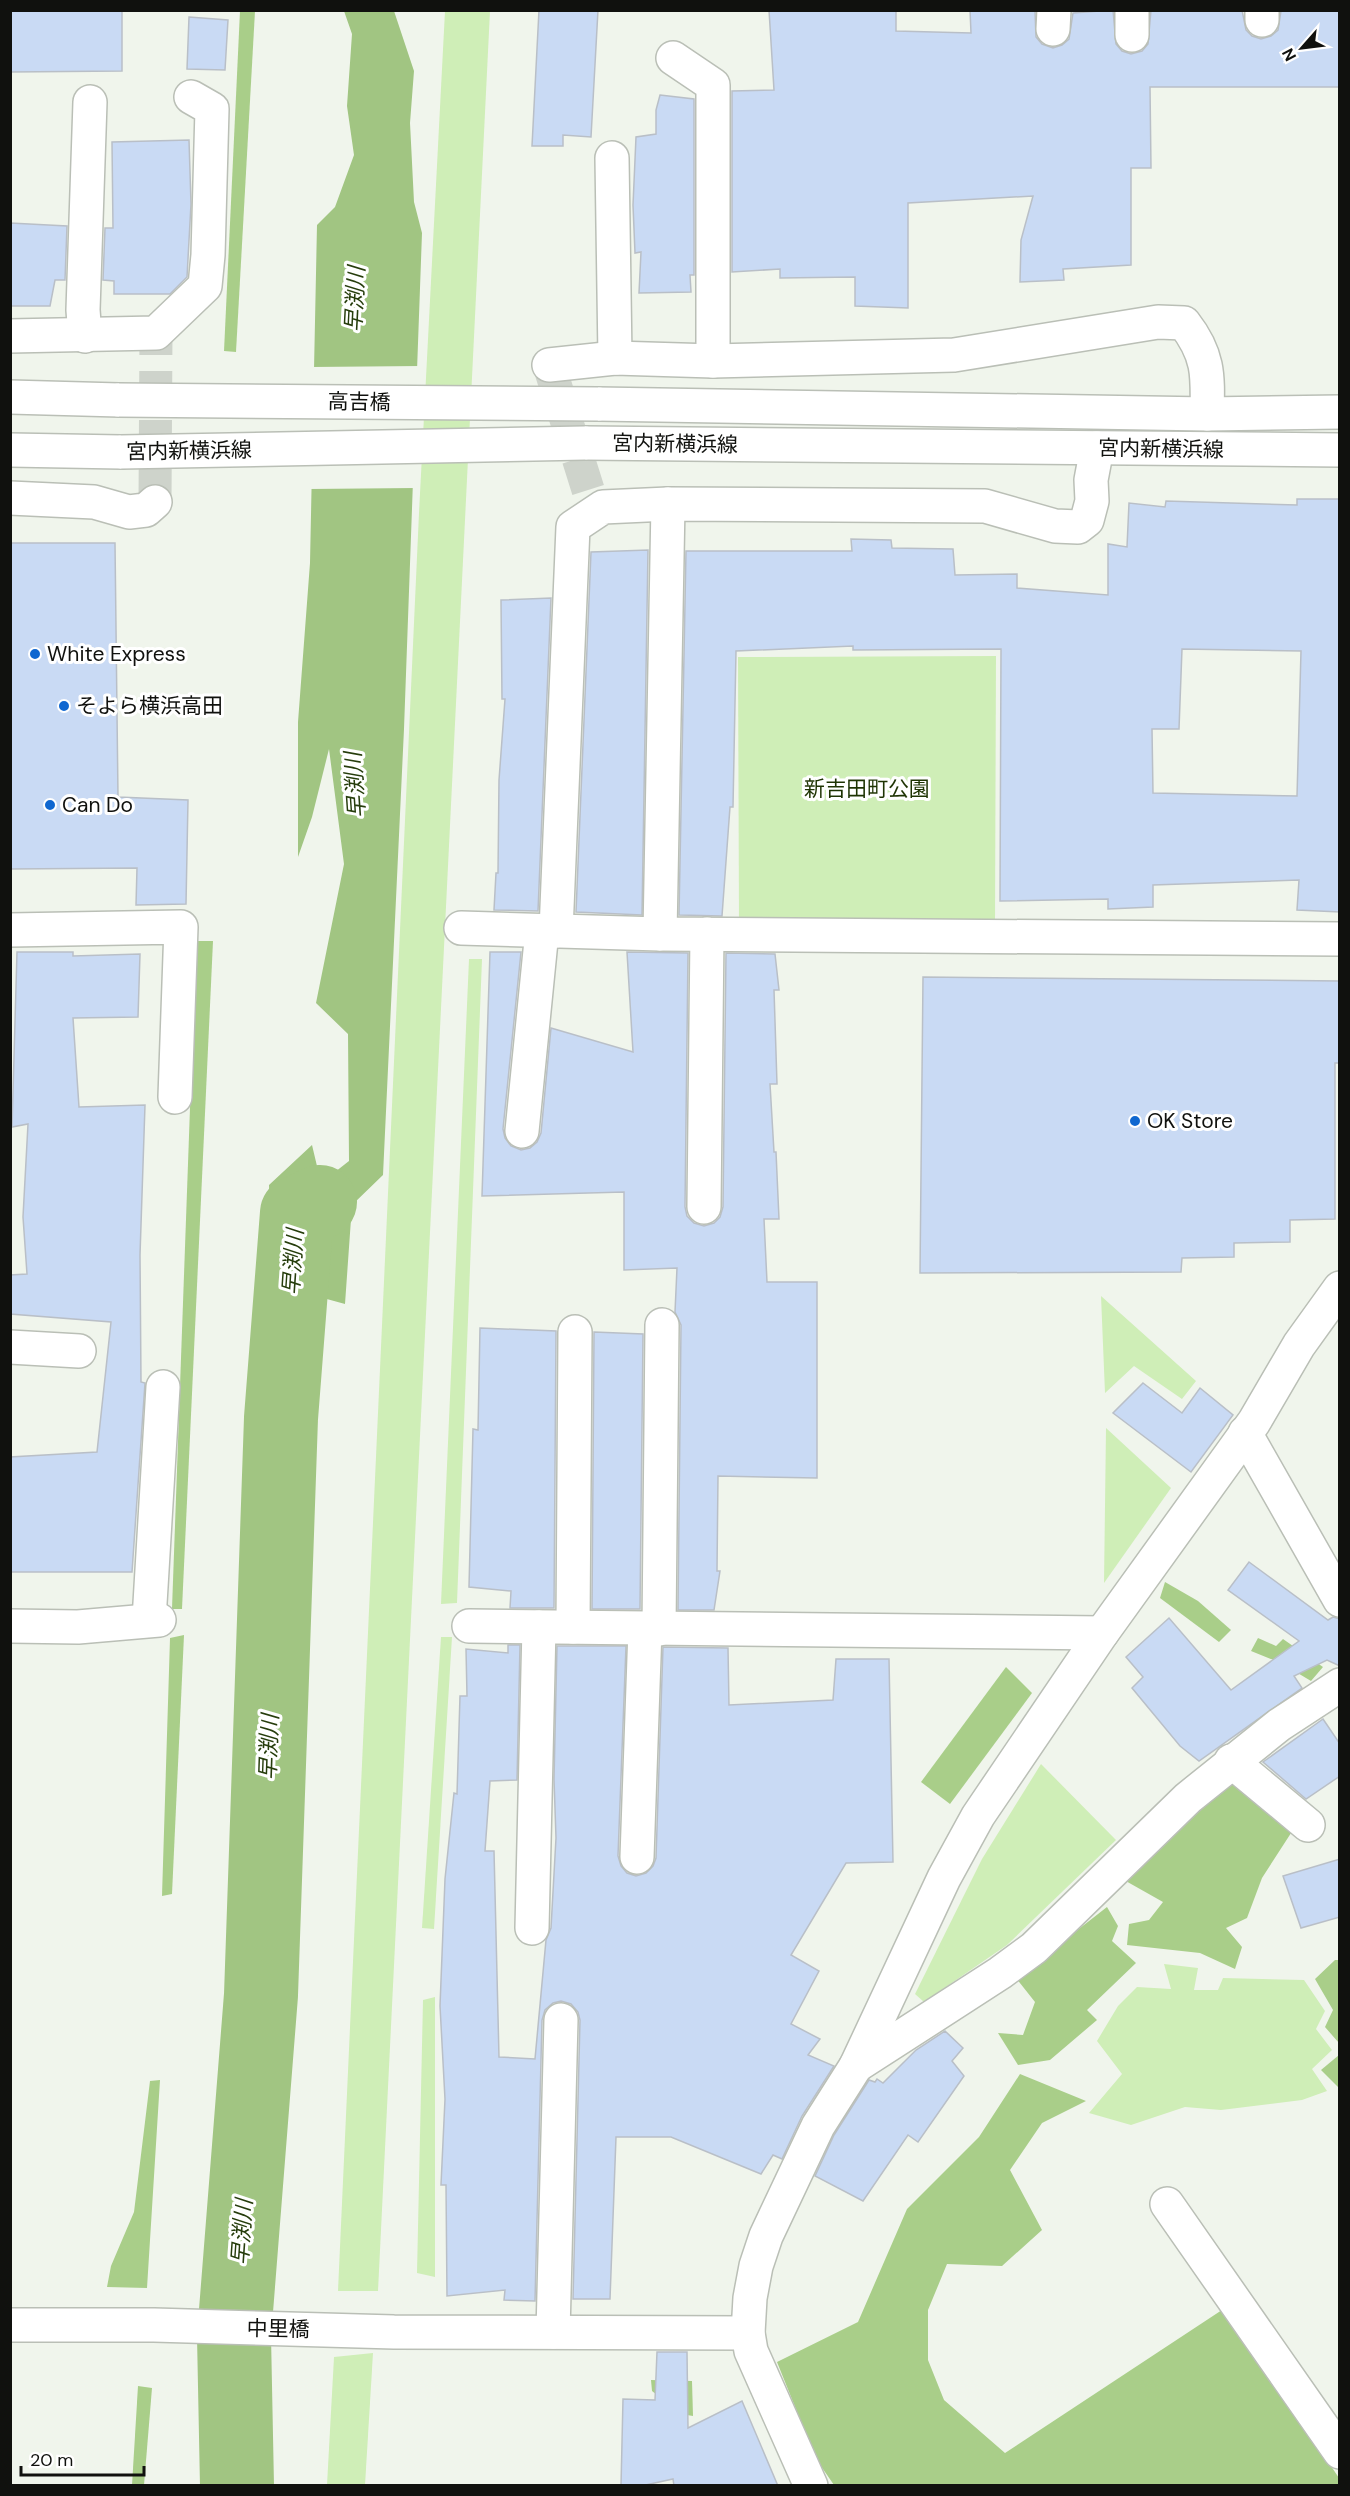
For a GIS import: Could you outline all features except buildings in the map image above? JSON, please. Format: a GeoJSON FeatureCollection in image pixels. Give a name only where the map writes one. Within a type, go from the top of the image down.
{"type":"FeatureCollection","features":[{"type":"Feature","properties":{"kind":"street"},"geometry":{"type":"LineString","coordinates":[[673,58],[713,85],[713,361]]}},
{"type":"Feature","properties":{"kind":"street"},"geometry":{"type":"LineString","coordinates":[[10,336],[156,333],[205,286],[212,110],[190,97]]}},
{"type":"Feature","properties":{"kind":"street"},"geometry":{"type":"LineString","coordinates":[[85,336],[83,310],[90,102]]}},
{"type":"Feature","properties":{"kind":"street"},"geometry":{"type":"LineString","coordinates":[[612,158],[615,358]]}},
{"type":"Feature","properties":{"kind":"street"},"geometry":{"type":"LineString","coordinates":[[549,365],[615,358],[713,361],[954,355],[1158,322],[1184,323],[1197,340],[1208,368],[1208,414]]}},
{"type":"Feature","properties":{"kind":"street","name":"高吉橋"},"geometry":{"type":"LineString","coordinates":[[10,397],[598,404]]}},
{"type":"Feature","properties":{"kind":"street","name":"宮内新横浜線"},"geometry":{"type":"LineString","coordinates":[[598,404],[1208,414],[1340,412]]}},
{"type":"Feature","properties":{"kind":"street","name":"宮内新横浜線"},"geometry":{"type":"LineString","coordinates":[[10,450],[121,452],[585,443],[1340,450]]}},
{"type":"Feature","properties":{"kind":"street"},"geometry":{"type":"LineString","coordinates":[[522,1131],[549,931],[573,526],[596,501],[668,504],[985,506],[1055,526],[1077,527],[1087,520],[1092,501],[1090,480],[1096,448]]}},
{"type":"Feature","properties":{"kind":"street"},"geometry":{"type":"LineString","coordinates":[[10,498],[94,502],[129,512],[146,510],[155,502]]}},
{"type":"Feature","properties":{"kind":"street"},"geometry":{"type":"LineString","coordinates":[[660,934],[668,504]]}},
{"type":"Feature","properties":{"kind":"street"},"geometry":{"type":"LineString","coordinates":[[10,930],[181,927],[175,1097]]}},
{"type":"Feature","properties":{"kind":"street"},"geometry":{"type":"LineString","coordinates":[[461,928],[660,934],[1340,939]]}},
{"type":"Feature","properties":{"kind":"street"},"geometry":{"type":"LineString","coordinates":[[704,1207],[707,934]]}},
{"type":"Feature","properties":{"kind":"street"},"geometry":{"type":"LineString","coordinates":[[811,2486],[758,2372],[748,2333],[750,2298],[756,2265],[766,2236],[818,2126],[856,2066],[944,1878],[978,1816],[1102,1633],[1245,1433],[1299,1345],[1340,1288]]}},
{"type":"Feature","properties":{"kind":"street"},"geometry":{"type":"LineString","coordinates":[[637,1857],[652,1629],[662,1326]]}},
{"type":"Feature","properties":{"kind":"street"},"geometry":{"type":"LineString","coordinates":[[573,1627],[575,1332]]}},
{"type":"Feature","properties":{"kind":"street"},"geometry":{"type":"LineString","coordinates":[[10,1347],[79,1351]]}},
{"type":"Feature","properties":{"kind":"street"},"geometry":{"type":"LineString","coordinates":[[10,1626],[78,1627],[154,1620],[164,1387]]}},
{"type":"Feature","properties":{"kind":"street"},"geometry":{"type":"LineString","coordinates":[[1245,1433],[1340,1600]]}},
{"type":"Feature","properties":{"kind":"street"},"geometry":{"type":"LineString","coordinates":[[469,1626],[1102,1633]]}},
{"type":"Feature","properties":{"kind":"street"},"geometry":{"type":"LineString","coordinates":[[532,1928],[539,1627]]}},
{"type":"Feature","properties":{"kind":"street"},"geometry":{"type":"LineString","coordinates":[[856,2066],[1000,1973],[1034,1948],[1135,1847],[1232,1761],[1340,1685]]}},
{"type":"Feature","properties":{"kind":"street"},"geometry":{"type":"LineString","coordinates":[[1232,1761],[1308,1825]]}},
{"type":"Feature","properties":{"kind":"street"},"geometry":{"type":"LineString","coordinates":[[553,2332],[561,2020]]}},
{"type":"Feature","properties":{"kind":"street"},"geometry":{"type":"LineString","coordinates":[[1167,2204],[1340,2452]]}},
{"type":"Feature","properties":{"kind":"street","name":"中里橋"},"geometry":{"type":"LineString","coordinates":[[10,2325],[154,2325],[175,2328],[382,2331],[748,2333]]}},
{"type":"Feature","properties":{"kind":"green space"},"geometry":{"type":"Polygon","coordinates":[[[445,11],[490,11],[378,2291],[338,2291],[419,513],[445,11]]]}},
{"type":"Feature","properties":{"kind":"green space","name":"新吉田町公園"},"geometry":{"type":"Polygon","coordinates":[[[996,656],[995,925],[739,921],[738,657],[996,656]]]}},
{"type":"Feature","properties":{"kind":"green space"},"geometry":{"type":"Polygon","coordinates":[[[469,959],[482,959],[457,1603],[441,1604],[469,959]]]}},
{"type":"Feature","properties":{"kind":"green space"},"geometry":{"type":"Polygon","coordinates":[[[1101,1296],[1196,1381],[1182,1399],[1134,1366],[1105,1393],[1101,1296]]]}},
{"type":"Feature","properties":{"kind":"green space"},"geometry":{"type":"Polygon","coordinates":[[[1106,1428],[1171,1488],[1104,1583],[1106,1428]]]}},
{"type":"Feature","properties":{"kind":"green space"},"geometry":{"type":"Polygon","coordinates":[[[441,1637],[452,1637],[434,1929],[422,1928],[441,1637]]]}},
{"type":"Feature","properties":{"kind":"green space"},"geometry":{"type":"Polygon","coordinates":[[[1041,1764],[1116,1840],[1007,1945],[924,2002],[915,1994],[982,1859],[1041,1764]]]}},
{"type":"Feature","properties":{"kind":"green space"},"geometry":{"type":"Polygon","coordinates":[[[1164,1964],[1198,1968],[1194,1990],[1218,1990],[1223,1978],[1304,1980],[1325,2011],[1316,2029],[1332,2050],[1312,2069],[1327,2091],[1302,2100],[1221,2110],[1185,2107],[1131,2125],[1089,2113],[1122,2074],[1097,2041],[1118,2006],[1137,1987],[1171,1989],[1164,1964]]]}},
{"type":"Feature","properties":{"kind":"green space"},"geometry":{"type":"Polygon","coordinates":[[[435,1997],[435,2277],[417,2273],[423,2000],[435,1997]]]}},
{"type":"Feature","properties":{"kind":"green space"},"geometry":{"type":"Polygon","coordinates":[[[373,2353],[365,2485],[327,2485],[334,2357],[373,2353]]]}},
{"type":"Feature","properties":{"kind":"shaded area"},"geometry":{"type":"Polygon","coordinates":[[[240,11],[255,11],[236,352],[224,351],[240,11]]]}},
{"type":"Feature","properties":{"kind":"shaded area"},"geometry":{"type":"Polygon","coordinates":[[[196,941],[213,941],[182,1609],[172,1609],[196,941]]]}},
{"type":"Feature","properties":{"kind":"shaded area"},"geometry":{"type":"Polygon","coordinates":[[[1165,1582],[1198,1601],[1231,1630],[1219,1642],[1160,1598],[1165,1582]]]}},
{"type":"Feature","properties":{"kind":"shaded area"},"geometry":{"type":"Polygon","coordinates":[[[184,1635],[172,1894],[162,1896],[170,1638],[184,1635]]]}},
{"type":"Feature","properties":{"kind":"shaded area"},"geometry":{"type":"Polygon","coordinates":[[[1258,1638],[1276,1646],[1283,1639],[1323,1667],[1311,1681],[1281,1663],[1251,1651],[1258,1638]]]}},
{"type":"Feature","properties":{"kind":"shaded area"},"geometry":{"type":"Polygon","coordinates":[[[1006,1667],[1032,1693],[950,1804],[921,1782],[1006,1667]]]}},
{"type":"Feature","properties":{"kind":"shaded area"},"geometry":{"type":"Polygon","coordinates":[[[1231,1782],[1293,1830],[1262,1878],[1247,1918],[1226,1928],[1242,1947],[1235,1969],[1200,1953],[1127,1945],[1129,1924],[1149,1920],[1163,1902],[1124,1880],[1178,1823],[1231,1782]]]}},
{"type":"Feature","properties":{"kind":"shaded area"},"geometry":{"type":"Polygon","coordinates":[[[1107,1907],[1118,1926],[1112,1941],[1136,1963],[1087,2010],[1097,2020],[1050,2060],[1018,2065],[998,2033],[1023,2035],[1035,2002],[1016,1978],[1107,1907]]]}},
{"type":"Feature","properties":{"kind":"shaded area"},"geometry":{"type":"Polygon","coordinates":[[[1335,1960],[1339,1960],[1339,2043],[1325,2027],[1333,2010],[1315,1979],[1335,1960]]]}},
{"type":"Feature","properties":{"kind":"shaded area"},"geometry":{"type":"Polygon","coordinates":[[[1339,2055],[1339,2088],[1321,2070],[1339,2055]]]}},
{"type":"Feature","properties":{"kind":"shaded area"},"geometry":{"type":"Polygon","coordinates":[[[1020,2074],[1086,2101],[1042,2123],[1010,2170],[1042,2230],[1002,2266],[947,2264],[928,2310],[928,2360],[944,2400],[1005,2453],[1225,2308],[1339,2478],[1339,2485],[834,2485],[816,2459],[777,2362],[858,2322],[907,2209],[979,2137],[1020,2074]]]}},
{"type":"Feature","properties":{"kind":"shaded area"},"geometry":{"type":"Polygon","coordinates":[[[160,2080],[147,2288],[107,2287],[111,2266],[134,2212],[150,2081],[160,2080]]]}},
{"type":"Feature","properties":{"kind":"shaded area"},"geometry":{"type":"Polygon","coordinates":[[[651,2380],[692,2381],[693,2416],[681,2414],[652,2391],[651,2380]]]}},
{"type":"Feature","properties":{"kind":"shaded area"},"geometry":{"type":"Polygon","coordinates":[[[138,2386],[152,2388],[144,2485],[132,2485],[138,2386]]]}},
{"type":"Feature","properties":{"kind":"water"},"geometry":{"type":"Polygon","coordinates":[[[344,11],[394,11],[414,71],[410,123],[414,202],[422,233],[404,729],[383,1175],[352,1205],[345,1304],[272,1284],[269,1185],[312,1145],[321,1183],[349,1161],[348,1034],[316,1003],[344,864],[329,749],[312,817],[298,857],[298,722],[310,563],[317,225],[335,207],[354,155],[347,106],[352,34],[344,11]]]}},
{"type":"Feature","properties":{"kind":"pier"},"geometry":{"type":"Polygon","coordinates":[[[421,366],[416,488],[309,489],[311,367],[421,366]]]}},
{"type":"Feature","properties":{"kind":"waterway","name":"早渕川"},"geometry":{"type":"LineString","coordinates":[[237,2486],[234,2336],[261,1995],[281,1418],[297,1213],[320,1202]]}},
{"type":"Feature","properties":{"kind":"tunnel"},"geometry":{"type":"LineString","coordinates":[[155,502],[156,333]]}},
{"type":"Feature","properties":{"kind":"tunnel"},"geometry":{"type":"LineString","coordinates":[[549,365],[590,496]]}},
{"type":"Feature","properties":{"kind":"place","name":"White Express"},"geometry":{"type":"Point","coordinates":[35,654]}},
{"type":"Feature","properties":{"kind":"place","name":"そよら横浜高田"},"geometry":{"type":"Point","coordinates":[64,706]}},
{"type":"Feature","properties":{"kind":"place","name":"Can Do"},"geometry":{"type":"Point","coordinates":[50,805]}},
{"type":"Feature","properties":{"kind":"place","name":"OK Store"},"geometry":{"type":"Point","coordinates":[1135,1121]}}]}
